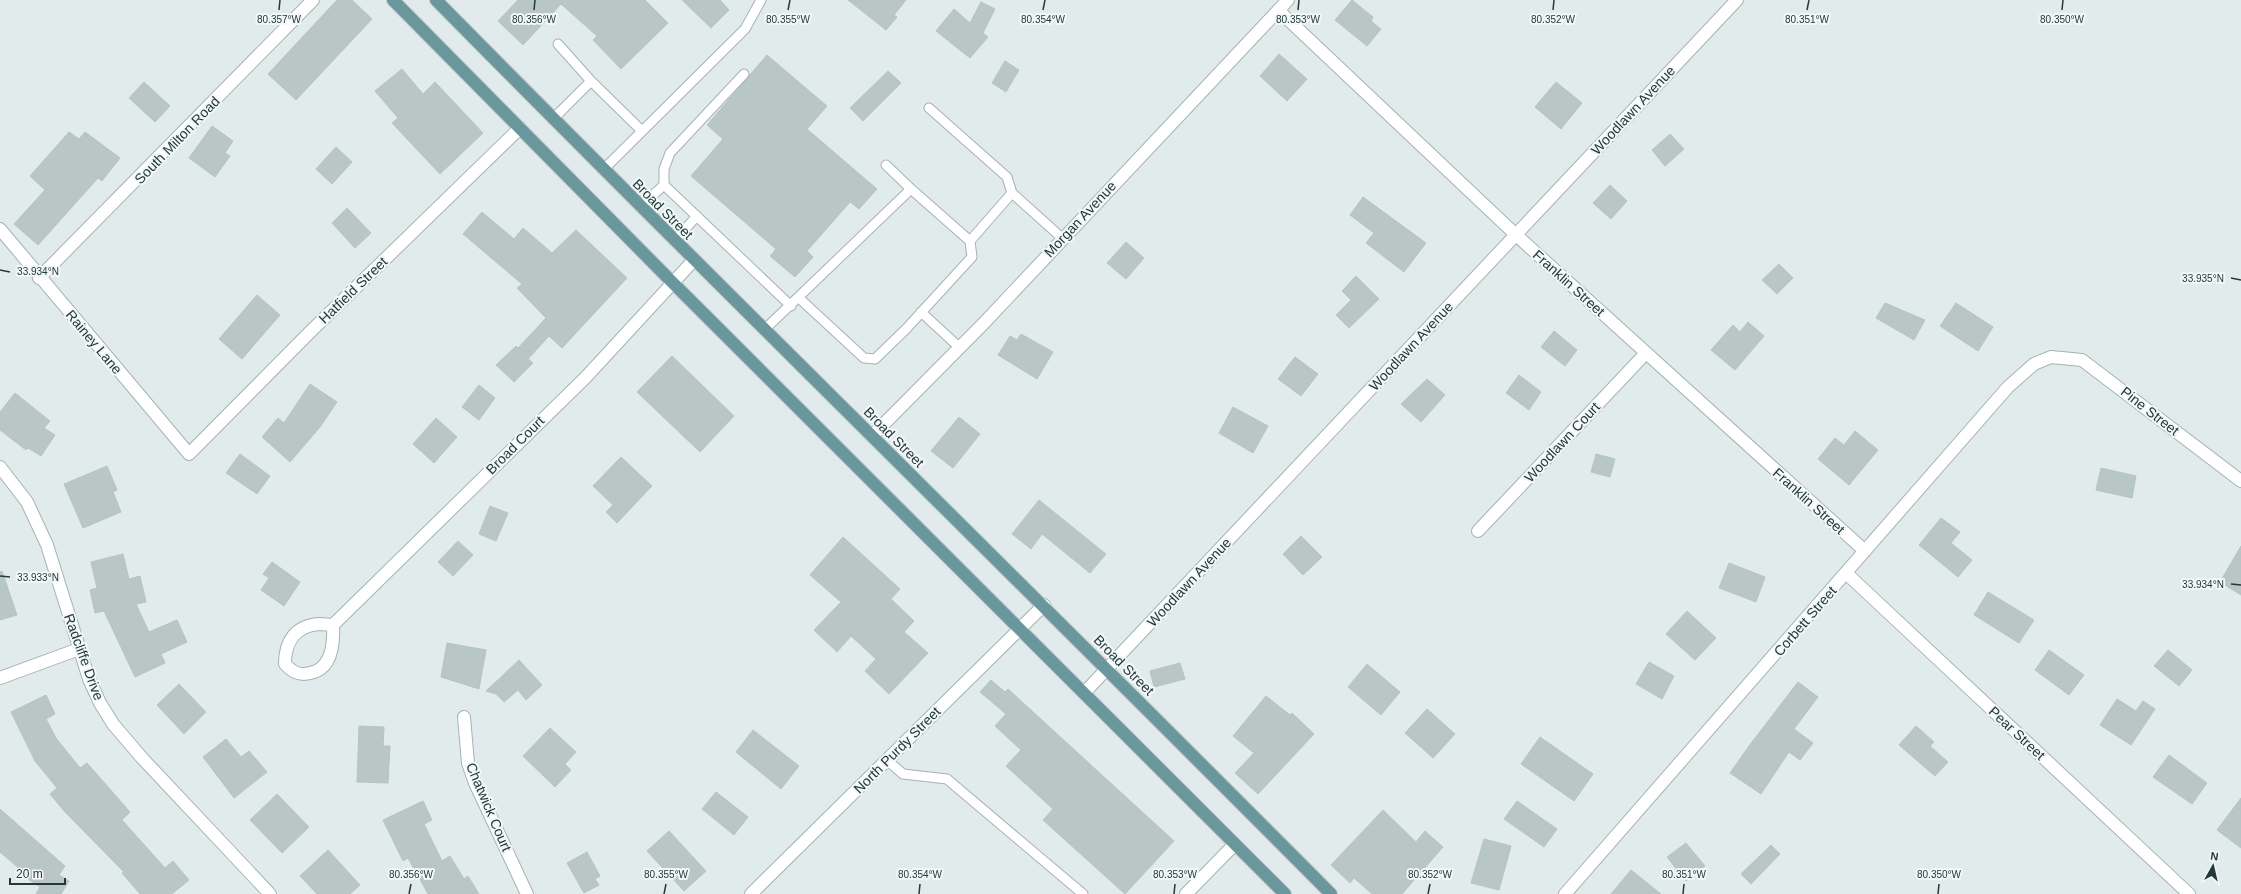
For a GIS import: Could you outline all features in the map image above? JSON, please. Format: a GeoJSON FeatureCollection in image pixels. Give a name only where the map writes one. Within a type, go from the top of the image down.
{"type":"FeatureCollection","features":[{"type":"Feature","properties":{"kind":"main road"},"geometry":{"type":"LineString","coordinates":[[393,0],[673,283],[1085,692],[1285,894]]}},
{"type":"Feature","properties":{"kind":"main road","name":"Broad Street"},"geometry":{"type":"LineString","coordinates":[[436,0],[693,261],[1044,605],[1331,894]]}},
{"type":"Feature","properties":{"kind":"street","name":"South Milton Road"},"geometry":{"type":"LineString","coordinates":[[39,278],[313,0]]}},
{"type":"Feature","properties":{"kind":"street","name":"Morgan Avenue"},"geometry":{"type":"LineString","coordinates":[[872,436],[960,348],[1062,238],[1288,0]]}},
{"type":"Feature","properties":{"kind":"street","name":"Woodlawn Avenue"},"geometry":{"type":"LineString","coordinates":[[1085,692],[1737,0]]}},
{"type":"Feature","properties":{"kind":"street","name":"Franklin Street"},"geometry":{"type":"LineString","coordinates":[[1278,10],[1516,234],[1865,551]]}},
{"type":"Feature","properties":{"kind":"street","name":"Hatfield Street"},"geometry":{"type":"LineString","coordinates":[[189,454],[310,332],[520,128]]}},
{"type":"Feature","properties":{"kind":"street","name":"Rainey Lane"},"geometry":{"type":"LineString","coordinates":[[0,229],[39,278],[189,454]]}},
{"type":"Feature","properties":{"kind":"street","name":"Broad Court"},"geometry":{"type":"LineString","coordinates":[[333,625],[586,377],[693,261]]}},
{"type":"Feature","properties":{"kind":"street","name":"Woodlawn Court"},"geometry":{"type":"LineString","coordinates":[[1478,531],[1646,353]]}},
{"type":"Feature","properties":{"kind":"street","name":"Corbett Street"},"geometry":{"type":"LineString","coordinates":[[1565,894],[2008,387],[2034,364],[2051,357]]}},
{"type":"Feature","properties":{"kind":"street","name":"Pine Street"},"geometry":{"type":"LineString","coordinates":[[2051,357],[2082,360],[2092,366],[2241,481]]}},
{"type":"Feature","properties":{"kind":"street","name":"Radcliffe Drive"},"geometry":{"type":"LineString","coordinates":[[0,467],[27,502],[47,545],[89,679],[100,703],[113,724],[142,758],[270,894]]}},
{"type":"Feature","properties":{"kind":"street","name":"Pear Street"},"geometry":{"type":"LineString","coordinates":[[1846,573],[2188,894]]}},
{"type":"Feature","properties":{"kind":"street","name":"North Purdy Street"},"geometry":{"type":"LineString","coordinates":[[751,894],[1044,605]]}},
{"type":"Feature","properties":{"kind":"street"},"geometry":{"type":"LineString","coordinates":[[308,625],[333,625],[332,648],[325,666],[316,672],[307,674],[291,671],[285,664],[285,656],[293,634],[300,628],[308,625]]}},
{"type":"Feature","properties":{"kind":"street"},"geometry":{"type":"LineString","coordinates":[[0,678],[79,649]]}},
{"type":"Feature","properties":{"kind":"street","name":"Chatwick Court"},"geometry":{"type":"LineString","coordinates":[[464,717],[468,763],[475,783],[527,894]]}},
{"type":"Feature","properties":{"kind":"street"},"geometry":{"type":"LineString","coordinates":[[1186,894],[1235,844]]}},
{"type":"Feature","properties":{"kind":"lane"},"geometry":{"type":"LineString","coordinates":[[603,170],[745,29],[761,0]]}},
{"type":"Feature","properties":{"kind":"lane"},"geometry":{"type":"LineString","coordinates":[[558,44],[591,81],[642,131]]}},
{"type":"Feature","properties":{"kind":"lane"},"geometry":{"type":"LineString","coordinates":[[744,74],[670,153],[664,168],[664,185],[792,306]]}},
{"type":"Feature","properties":{"kind":"lane"},"geometry":{"type":"LineString","coordinates":[[553,119],[591,81]]}},
{"type":"Feature","properties":{"kind":"lane"},"geometry":{"type":"LineString","coordinates":[[929,108],[1007,177],[1012,193],[1062,238]]}},
{"type":"Feature","properties":{"kind":"lane"},"geometry":{"type":"LineString","coordinates":[[799,298],[864,358],[875,359],[972,257],[970,241],[886,166]]}},
{"type":"Feature","properties":{"kind":"lane"},"geometry":{"type":"LineString","coordinates":[[640,207],[664,185]]}},
{"type":"Feature","properties":{"kind":"lane"},"geometry":{"type":"LineString","coordinates":[[764,330],[792,306],[911,189]]}},
{"type":"Feature","properties":{"kind":"lane"},"geometry":{"type":"LineString","coordinates":[[970,241],[1012,193]]}},
{"type":"Feature","properties":{"kind":"lane"},"geometry":{"type":"LineString","coordinates":[[674,241],[697,216]]}},
{"type":"Feature","properties":{"kind":"lane"},"geometry":{"type":"LineString","coordinates":[[921,312],[960,348]]}},
{"type":"Feature","properties":{"kind":"lane"},"geometry":{"type":"LineString","coordinates":[[887,760],[904,774],[947,779],[1083,894]]}},
{"type":"Feature","properties":{"kind":"building"},"geometry":{"type":"Polygon","coordinates":[[[337,0],[352,0],[372,19],[296,100],[268,74],[337,0]]]}},
{"type":"Feature","properties":{"kind":"building"},"geometry":{"type":"Polygon","coordinates":[[[518,0],[645,0],[668,23],[621,69],[593,40],[597,36],[561,4],[523,45],[498,21],[518,0]]]}},
{"type":"Feature","properties":{"kind":"building"},"geometry":{"type":"Polygon","coordinates":[[[682,0],[720,0],[729,10],[711,28],[682,0]]]}},
{"type":"Feature","properties":{"kind":"building"},"geometry":{"type":"Polygon","coordinates":[[[848,0],[906,0],[894,15],[897,17],[886,30],[848,0]]]}},
{"type":"Feature","properties":{"kind":"building"},"geometry":{"type":"Polygon","coordinates":[[[1352,0],[1373,17],[1371,21],[1381,29],[1367,46],[1335,20],[1352,0]]]}},
{"type":"Feature","properties":{"kind":"building"},"geometry":{"type":"Polygon","coordinates":[[[981,2],[995,9],[983,33],[988,37],[970,58],[936,31],[954,9],[970,23],[981,2]]]}},
{"type":"Feature","properties":{"kind":"building"},"geometry":{"type":"Polygon","coordinates":[[[1279,54],[1307,79],[1287,101],[1260,76],[1279,54]]]}},
{"type":"Feature","properties":{"kind":"building"},"geometry":{"type":"Polygon","coordinates":[[[767,55],[827,106],[807,129],[877,189],[859,209],[850,202],[807,251],[813,257],[795,277],[770,256],[776,249],[691,176],[723,139],[707,125],[767,55]]]}},
{"type":"Feature","properties":{"kind":"building"},"geometry":{"type":"Polygon","coordinates":[[[1005,61],[1019,70],[1006,92],[992,83],[1005,61]]]}},
{"type":"Feature","properties":{"kind":"building"},"geometry":{"type":"Polygon","coordinates":[[[402,69],[423,94],[435,82],[483,133],[440,174],[392,123],[398,118],[375,91],[402,69]]]}},
{"type":"Feature","properties":{"kind":"building"},"geometry":{"type":"Polygon","coordinates":[[[888,71],[901,83],[863,121],[850,108],[888,71]]]}},
{"type":"Feature","properties":{"kind":"building"},"geometry":{"type":"Polygon","coordinates":[[[144,82],[170,106],[155,122],[129,98],[144,82]]]}},
{"type":"Feature","properties":{"kind":"building"},"geometry":{"type":"Polygon","coordinates":[[[1556,82],[1582,103],[1561,129],[1535,107],[1556,82]]]}},
{"type":"Feature","properties":{"kind":"building"},"geometry":{"type":"Polygon","coordinates":[[[212,126],[233,141],[225,153],[230,156],[215,177],[189,158],[212,126]]]}},
{"type":"Feature","properties":{"kind":"building"},"geometry":{"type":"Polygon","coordinates":[[[69,132],[79,139],[85,132],[120,158],[102,181],[98,178],[38,245],[14,224],[45,190],[30,176],[69,132]]]}},
{"type":"Feature","properties":{"kind":"building"},"geometry":{"type":"Polygon","coordinates":[[[1670,134],[1684,149],[1665,166],[1652,150],[1670,134]]]}},
{"type":"Feature","properties":{"kind":"building"},"geometry":{"type":"Polygon","coordinates":[[[336,147],[352,162],[332,184],[316,169],[336,147]]]}},
{"type":"Feature","properties":{"kind":"building"},"geometry":{"type":"Polygon","coordinates":[[[1610,185],[1627,201],[1611,219],[1593,203],[1610,185]]]}},
{"type":"Feature","properties":{"kind":"building"},"geometry":{"type":"Polygon","coordinates":[[[1363,197],[1426,243],[1404,272],[1366,243],[1374,233],[1350,215],[1363,197]]]}},
{"type":"Feature","properties":{"kind":"building"},"geometry":{"type":"Polygon","coordinates":[[[347,208],[371,233],[355,248],[332,223],[347,208]]]}},
{"type":"Feature","properties":{"kind":"building"},"geometry":{"type":"Polygon","coordinates":[[[482,212],[514,239],[523,228],[552,253],[576,230],[627,278],[562,348],[549,336],[528,359],[533,363],[514,382],[496,365],[516,346],[518,348],[546,318],[517,288],[522,284],[463,234],[482,212]]]}},
{"type":"Feature","properties":{"kind":"building"},"geometry":{"type":"Polygon","coordinates":[[[1126,242],[1144,258],[1126,279],[1107,263],[1126,242]]]}},
{"type":"Feature","properties":{"kind":"building"},"geometry":{"type":"Polygon","coordinates":[[[1779,264],[1793,278],[1777,294],[1762,280],[1779,264]]]}},
{"type":"Feature","properties":{"kind":"building"},"geometry":{"type":"Polygon","coordinates":[[[1356,276],[1379,299],[1349,328],[1336,315],[1351,300],[1342,291],[1356,276]]]}},
{"type":"Feature","properties":{"kind":"building"},"geometry":{"type":"Polygon","coordinates":[[[257,295],[280,315],[242,359],[219,339],[257,295]]]}},
{"type":"Feature","properties":{"kind":"building"},"geometry":{"type":"Polygon","coordinates":[[[1885,303],[1925,320],[1914,340],[1876,318],[1885,303]]]}},
{"type":"Feature","properties":{"kind":"building"},"geometry":{"type":"Polygon","coordinates":[[[1956,303],[1993,327],[1978,351],[1940,326],[1956,303]]]}},
{"type":"Feature","properties":{"kind":"building"},"geometry":{"type":"Polygon","coordinates":[[[1748,322],[1764,336],[1735,370],[1711,350],[1733,325],[1740,332],[1748,322]]]}},
{"type":"Feature","properties":{"kind":"building"},"geometry":{"type":"Polygon","coordinates":[[[1554,331],[1577,350],[1565,366],[1541,347],[1554,331]]]}},
{"type":"Feature","properties":{"kind":"building"},"geometry":{"type":"Polygon","coordinates":[[[1021,334],[1053,352],[1037,379],[998,355],[1010,336],[1017,340],[1021,334]]]}},
{"type":"Feature","properties":{"kind":"building"},"geometry":{"type":"Polygon","coordinates":[[[672,356],[734,416],[700,452],[637,392],[672,356]]]}},
{"type":"Feature","properties":{"kind":"building"},"geometry":{"type":"Polygon","coordinates":[[[1295,357],[1318,374],[1301,396],[1278,379],[1295,357]]]}},
{"type":"Feature","properties":{"kind":"building"},"geometry":{"type":"Polygon","coordinates":[[[1519,375],[1541,392],[1529,410],[1506,393],[1519,375]]]}},
{"type":"Feature","properties":{"kind":"building"},"geometry":{"type":"Polygon","coordinates":[[[1427,379],[1445,395],[1421,422],[1401,404],[1427,379]]]}},
{"type":"Feature","properties":{"kind":"building"},"geometry":{"type":"Polygon","coordinates":[[[310,384],[337,402],[320,427],[290,462],[262,437],[278,418],[284,423],[310,384]]]}},
{"type":"Feature","properties":{"kind":"building"},"geometry":{"type":"Polygon","coordinates":[[[479,385],[495,398],[479,420],[462,407],[479,385]]]}},
{"type":"Feature","properties":{"kind":"building"},"geometry":{"type":"Polygon","coordinates":[[[15,393],[50,421],[44,428],[55,435],[41,456],[28,448],[26,450],[0,430],[0,412],[15,393]]]}},
{"type":"Feature","properties":{"kind":"building"},"geometry":{"type":"Polygon","coordinates":[[[1233,407],[1268,426],[1253,453],[1219,433],[1233,407]]]}},
{"type":"Feature","properties":{"kind":"building"},"geometry":{"type":"Polygon","coordinates":[[[959,417],[980,434],[953,468],[931,451],[959,417]]]}},
{"type":"Feature","properties":{"kind":"building"},"geometry":{"type":"Polygon","coordinates":[[[436,418],[457,437],[434,463],[413,444],[436,418]]]}},
{"type":"Feature","properties":{"kind":"building"},"geometry":{"type":"Polygon","coordinates":[[[1855,431],[1878,450],[1849,485],[1818,459],[1835,438],[1844,445],[1855,431]]]}},
{"type":"Feature","properties":{"kind":"building"},"geometry":{"type":"Polygon","coordinates":[[[240,454],[270,476],[257,494],[226,473],[240,454]]]}},
{"type":"Feature","properties":{"kind":"building"},"geometry":{"type":"Polygon","coordinates":[[[1596,454],[1615,459],[1610,477],[1591,472],[1596,454]]]}},
{"type":"Feature","properties":{"kind":"building"},"geometry":{"type":"Polygon","coordinates":[[[621,457],[652,486],[617,523],[606,512],[613,505],[593,486],[621,457]]]}},
{"type":"Feature","properties":{"kind":"building"},"geometry":{"type":"Polygon","coordinates":[[[107,466],[117,490],[113,492],[121,512],[83,528],[64,484],[107,466]]]}},
{"type":"Feature","properties":{"kind":"building"},"geometry":{"type":"Polygon","coordinates":[[[2101,468],[2136,476],[2132,498],[2096,490],[2101,468]]]}},
{"type":"Feature","properties":{"kind":"building"},"geometry":{"type":"Polygon","coordinates":[[[1039,500],[1106,554],[1090,573],[1042,534],[1031,549],[1012,534],[1039,500]]]}},
{"type":"Feature","properties":{"kind":"building"},"geometry":{"type":"Polygon","coordinates":[[[490,506],[508,513],[496,541],[479,534],[490,506]]]}},
{"type":"Feature","properties":{"kind":"building"},"geometry":{"type":"Polygon","coordinates":[[[1941,518],[1960,532],[1951,543],[1972,560],[1958,577],[1919,545],[1941,518]]]}},
{"type":"Feature","properties":{"kind":"building"},"geometry":{"type":"Polygon","coordinates":[[[1301,536],[1322,557],[1303,575],[1283,554],[1301,536]]]}},
{"type":"Feature","properties":{"kind":"building"},"geometry":{"type":"Polygon","coordinates":[[[843,537],[900,589],[891,599],[914,621],[904,632],[928,653],[889,694],[865,671],[876,659],[851,636],[837,652],[814,630],[841,602],[810,575],[843,537]]]}},
{"type":"Feature","properties":{"kind":"building"},"geometry":{"type":"Polygon","coordinates":[[[458,541],[473,555],[453,576],[438,562],[458,541]]]}},
{"type":"Feature","properties":{"kind":"building"},"geometry":{"type":"Polygon","coordinates":[[[2241,546],[2241,595],[2220,582],[2241,546]]]}},
{"type":"Feature","properties":{"kind":"building"},"geometry":{"type":"Polygon","coordinates":[[[123,554],[129,579],[140,576],[146,602],[136,604],[149,632],[177,620],[187,642],[161,654],[165,663],[135,677],[104,611],[95,613],[90,590],[97,588],[91,562],[123,554]]]}},
{"type":"Feature","properties":{"kind":"building"},"geometry":{"type":"Polygon","coordinates":[[[272,562],[300,582],[284,606],[261,590],[269,578],[263,574],[272,562]]]}},
{"type":"Feature","properties":{"kind":"building"},"geometry":{"type":"Polygon","coordinates":[[[1729,563],[1765,577],[1756,602],[1719,588],[1729,563]]]}},
{"type":"Feature","properties":{"kind":"building"},"geometry":{"type":"Polygon","coordinates":[[[2,571],[17,615],[0,620],[0,572],[2,571]]]}},
{"type":"Feature","properties":{"kind":"building"},"geometry":{"type":"Polygon","coordinates":[[[1988,592],[2034,620],[2019,643],[1974,615],[1988,592]]]}},
{"type":"Feature","properties":{"kind":"building"},"geometry":{"type":"Polygon","coordinates":[[[1687,611],[1716,638],[1695,660],[1666,634],[1687,611]]]}},
{"type":"Feature","properties":{"kind":"building"},"geometry":{"type":"Polygon","coordinates":[[[447,643],[486,650],[479,689],[441,677],[447,643]]]}},
{"type":"Feature","properties":{"kind":"building"},"geometry":{"type":"Polygon","coordinates":[[[2049,650],[2084,675],[2069,695],[2035,670],[2049,650]]]}},
{"type":"Feature","properties":{"kind":"building"},"geometry":{"type":"Polygon","coordinates":[[[2168,650],[2192,670],[2179,686],[2154,666],[2168,650]]]}},
{"type":"Feature","properties":{"kind":"building"},"geometry":{"type":"Polygon","coordinates":[[[519,660],[542,685],[526,700],[518,690],[504,702],[496,694],[486,691],[519,660]]]}},
{"type":"Feature","properties":{"kind":"building"},"geometry":{"type":"Polygon","coordinates":[[[1649,662],[1674,676],[1662,699],[1636,684],[1649,662]]]}},
{"type":"Feature","properties":{"kind":"building"},"geometry":{"type":"Polygon","coordinates":[[[1180,663],[1185,679],[1154,687],[1150,671],[1180,663]]]}},
{"type":"Feature","properties":{"kind":"building"},"geometry":{"type":"Polygon","coordinates":[[[1367,664],[1400,692],[1381,715],[1348,687],[1367,664]]]}},
{"type":"Feature","properties":{"kind":"building"},"geometry":{"type":"Polygon","coordinates":[[[991,680],[1005,692],[1008,689],[1174,841],[1125,894],[1043,820],[1053,809],[1006,766],[1021,750],[995,726],[1006,714],[980,692],[991,680]]]}},
{"type":"Feature","properties":{"kind":"building"},"geometry":{"type":"Polygon","coordinates":[[[1798,682],[1818,697],[1794,729],[1813,743],[1800,760],[1789,752],[1761,794],[1730,773],[1798,682]]]}},
{"type":"Feature","properties":{"kind":"building"},"geometry":{"type":"Polygon","coordinates":[[[179,684],[206,712],[184,734],[157,705],[179,684]]]}},
{"type":"Feature","properties":{"kind":"building"},"geometry":{"type":"Polygon","coordinates":[[[46,695],[55,714],[46,719],[56,738],[80,768],[87,763],[130,812],[122,820],[165,868],[173,861],[189,880],[172,894],[140,894],[122,873],[124,872],[65,812],[50,794],[57,788],[35,761],[11,712],[46,695]]]}},
{"type":"Feature","properties":{"kind":"building"},"geometry":{"type":"Polygon","coordinates":[[[1266,696],[1290,715],[1292,713],[1314,734],[1258,794],[1235,773],[1254,753],[1233,736],[1266,696]]]}},
{"type":"Feature","properties":{"kind":"building"},"geometry":{"type":"Polygon","coordinates":[[[2117,699],[2136,711],[2143,701],[2155,709],[2131,745],[2100,725],[2117,699]]]}},
{"type":"Feature","properties":{"kind":"building"},"geometry":{"type":"Polygon","coordinates":[[[1427,709],[1455,734],[1433,758],[1405,733],[1427,709]]]}},
{"type":"Feature","properties":{"kind":"building"},"geometry":{"type":"Polygon","coordinates":[[[359,726],[384,727],[383,746],[390,746],[388,783],[357,782],[359,726]]]}},
{"type":"Feature","properties":{"kind":"building"},"geometry":{"type":"Polygon","coordinates":[[[1916,726],[1934,742],[1930,746],[1948,762],[1935,776],[1899,745],[1916,726]]]}},
{"type":"Feature","properties":{"kind":"building"},"geometry":{"type":"Polygon","coordinates":[[[550,728],[576,752],[565,764],[571,770],[555,787],[523,756],[550,728]]]}},
{"type":"Feature","properties":{"kind":"building"},"geometry":{"type":"Polygon","coordinates":[[[753,730],[799,766],[781,789],[736,752],[753,730]]]}},
{"type":"Feature","properties":{"kind":"building"},"geometry":{"type":"Polygon","coordinates":[[[1540,737],[1593,774],[1574,801],[1521,764],[1540,737]]]}},
{"type":"Feature","properties":{"kind":"building"},"geometry":{"type":"Polygon","coordinates":[[[226,739],[241,757],[249,751],[267,772],[234,798],[203,757],[226,739]]]}},
{"type":"Feature","properties":{"kind":"building"},"geometry":{"type":"Polygon","coordinates":[[[2169,755],[2207,783],[2192,804],[2153,777],[2169,755]]]}},
{"type":"Feature","properties":{"kind":"building"},"geometry":{"type":"Polygon","coordinates":[[[716,792],[748,817],[734,835],[702,809],[716,792]]]}},
{"type":"Feature","properties":{"kind":"building"},"geometry":{"type":"Polygon","coordinates":[[[277,794],[309,827],[282,853],[250,820],[277,794]]]}},
{"type":"Feature","properties":{"kind":"building"},"geometry":{"type":"Polygon","coordinates":[[[2241,798],[2241,848],[2217,830],[2241,798]]]}},
{"type":"Feature","properties":{"kind":"building"},"geometry":{"type":"Polygon","coordinates":[[[423,801],[432,820],[424,824],[442,861],[450,856],[464,879],[468,876],[479,894],[428,894],[408,858],[403,861],[383,820],[423,801]]]}},
{"type":"Feature","properties":{"kind":"building"},"geometry":{"type":"Polygon","coordinates":[[[1517,801],[1557,829],[1544,847],[1504,819],[1517,801]]]}},
{"type":"Feature","properties":{"kind":"building"},"geometry":{"type":"Polygon","coordinates":[[[0,809],[65,866],[59,875],[69,881],[61,894],[36,894],[40,887],[28,879],[29,877],[0,852],[0,809]]]}},
{"type":"Feature","properties":{"kind":"building"},"geometry":{"type":"Polygon","coordinates":[[[1383,810],[1416,842],[1425,831],[1443,847],[1402,894],[1372,894],[1354,878],[1350,883],[1331,865],[1383,810]]]}},
{"type":"Feature","properties":{"kind":"building"},"geometry":{"type":"Polygon","coordinates":[[[669,831],[706,871],[684,891],[647,851],[669,831]]]}},
{"type":"Feature","properties":{"kind":"building"},"geometry":{"type":"Polygon","coordinates":[[[1484,839],[1511,846],[1499,890],[1471,883],[1484,839]]]}},
{"type":"Feature","properties":{"kind":"building"},"geometry":{"type":"Polygon","coordinates":[[[1686,843],[1705,866],[1686,881],[1667,857],[1686,843]]]}},
{"type":"Feature","properties":{"kind":"building"},"geometry":{"type":"Polygon","coordinates":[[[1771,845],[1780,854],[1751,884],[1741,874],[1771,845]]]}},
{"type":"Feature","properties":{"kind":"building"},"geometry":{"type":"Polygon","coordinates":[[[328,850],[360,885],[350,894],[317,894],[300,876],[328,850]]]}},
{"type":"Feature","properties":{"kind":"building"},"geometry":{"type":"Polygon","coordinates":[[[587,852],[600,876],[595,879],[599,885],[584,893],[567,863],[587,852]]]}},
{"type":"Feature","properties":{"kind":"building"},"geometry":{"type":"Polygon","coordinates":[[[1631,870],[1661,894],[1611,894],[1631,870]]]}}]}
